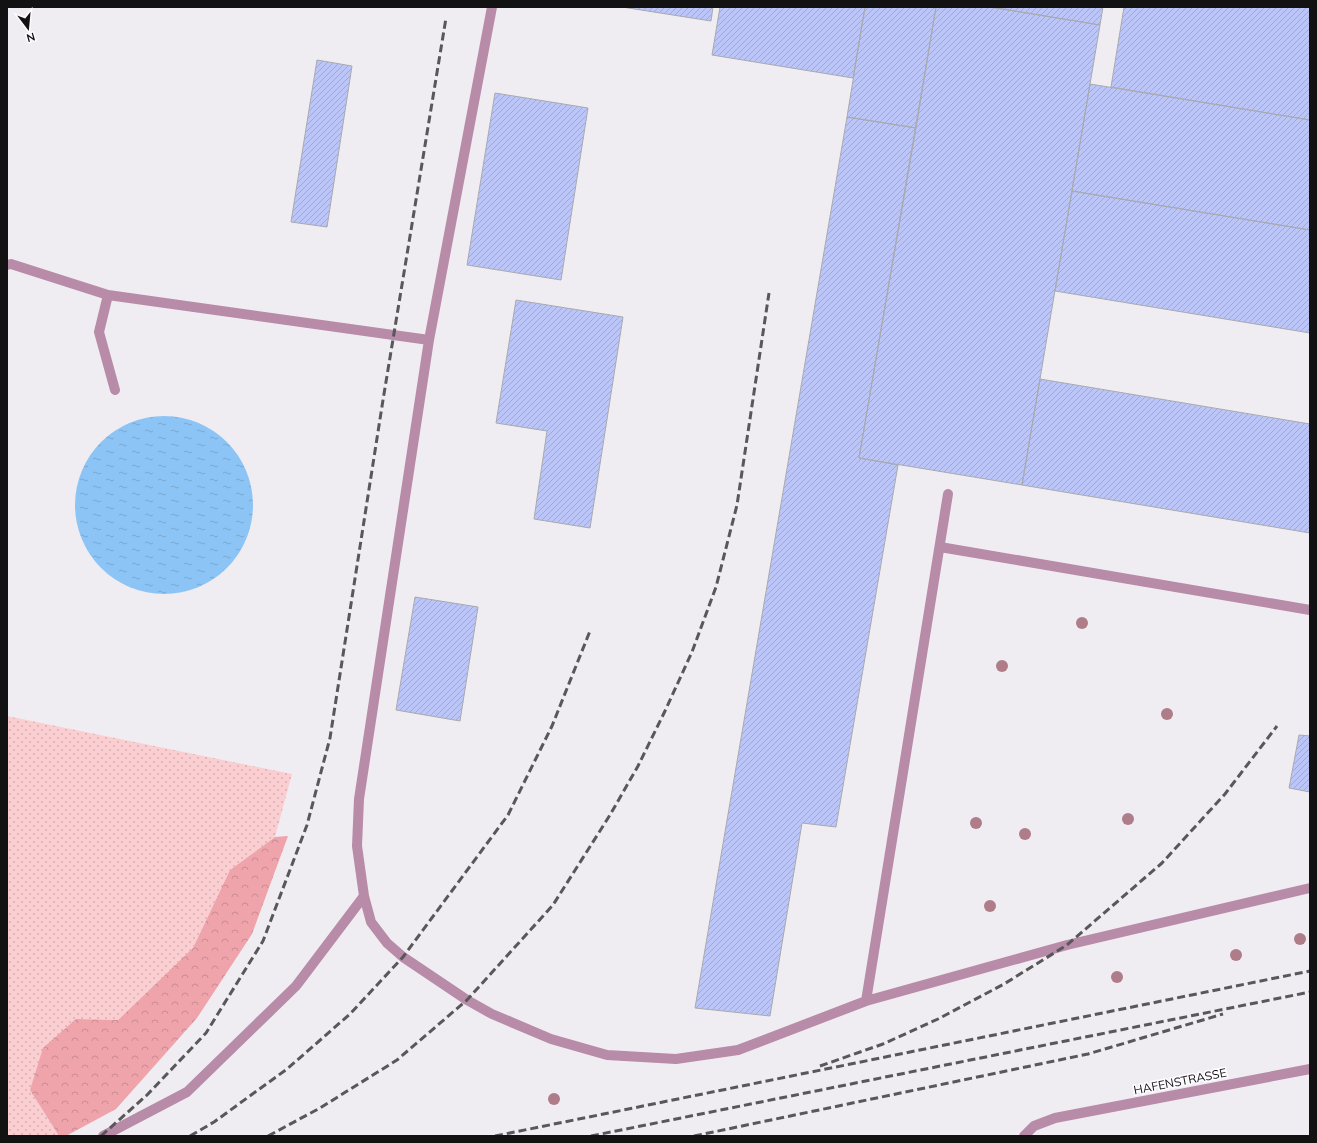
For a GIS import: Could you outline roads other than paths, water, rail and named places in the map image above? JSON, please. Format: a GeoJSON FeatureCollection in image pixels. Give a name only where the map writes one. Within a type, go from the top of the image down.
{"type":"FeatureCollection","features":[{"type":"Feature","properties":{"kind":"street"},"geometry":{"type":"LineString","coordinates":[[492,7],[429,340],[358,799],[357,846],[364,896],[371,922],[387,943],[403,958],[467,1000],[492,1014],[551,1039],[607,1056],[676,1059],[738,1050],[866,1001],[1067,945],[1310,888]]}},
{"type":"Feature","properties":{"kind":"street"},"geometry":{"type":"LineString","coordinates":[[7,265],[11,264],[108,295],[429,340]]}},
{"type":"Feature","properties":{"kind":"street"},"geometry":{"type":"LineString","coordinates":[[108,295],[99,332],[115,390]]}},
{"type":"Feature","properties":{"kind":"street"},"geometry":{"type":"LineString","coordinates":[[866,1001],[948,494]]}},
{"type":"Feature","properties":{"kind":"street"},"geometry":{"type":"LineString","coordinates":[[940,547],[1310,610]]}},
{"type":"Feature","properties":{"kind":"street"},"geometry":{"type":"LineString","coordinates":[[103,1136],[187,1092],[296,986],[364,896]]}},
{"type":"Feature","properties":{"kind":"street","name":"HAFENSTRASSE"},"geometry":{"type":"LineString","coordinates":[[1024,1136],[1034,1126],[1055,1118],[1310,1069]]}},
{"type":"Feature","properties":{"kind":"water"},"geometry":{"type":"Polygon","coordinates":[[[155,416],[173,416],[206,426],[221,436],[233,448],[243,463],[249,479],[253,496],[253,514],[249,531],[243,547],[233,562],[221,574],[206,584],[190,590],[173,594],[155,594],[122,584],[107,574],[95,562],[85,547],[79,531],[75,514],[75,496],[85,463],[95,448],[107,436],[122,426],[138,420],[155,416]]]}},
{"type":"Feature","properties":{"kind":"railway"},"geometry":{"type":"LineString","coordinates":[[101,1136],[147,1095],[206,1033],[263,941],[307,825],[330,738],[383,400],[446,18]]}},
{"type":"Feature","properties":{"kind":"railway"},"geometry":{"type":"LineString","coordinates":[[268,1136],[320,1108],[397,1060],[467,1000],[553,905],[610,815],[638,766],[665,711],[692,652],[716,587],[737,505],[769,293]]}},
{"type":"Feature","properties":{"kind":"railway"},"geometry":{"type":"LineString","coordinates":[[190,1136],[214,1122],[287,1069],[350,1014],[403,957],[508,815],[552,726],[590,631]]}},
{"type":"Feature","properties":{"kind":"railway"},"geometry":{"type":"LineString","coordinates":[[820,1066],[883,1044],[938,1019],[1004,984],[1067,945],[1162,863],[1225,794],[1277,726]]}},
{"type":"Feature","properties":{"kind":"railway"},"geometry":{"type":"LineString","coordinates":[[495,1136],[1310,971]]}},
{"type":"Feature","properties":{"kind":"railway"},"geometry":{"type":"LineString","coordinates":[[591,1136],[1310,992]]}},
{"type":"Feature","properties":{"kind":"railway"},"geometry":{"type":"LineString","coordinates":[[694,1136],[1088,1054],[1223,1014]]}}]}
